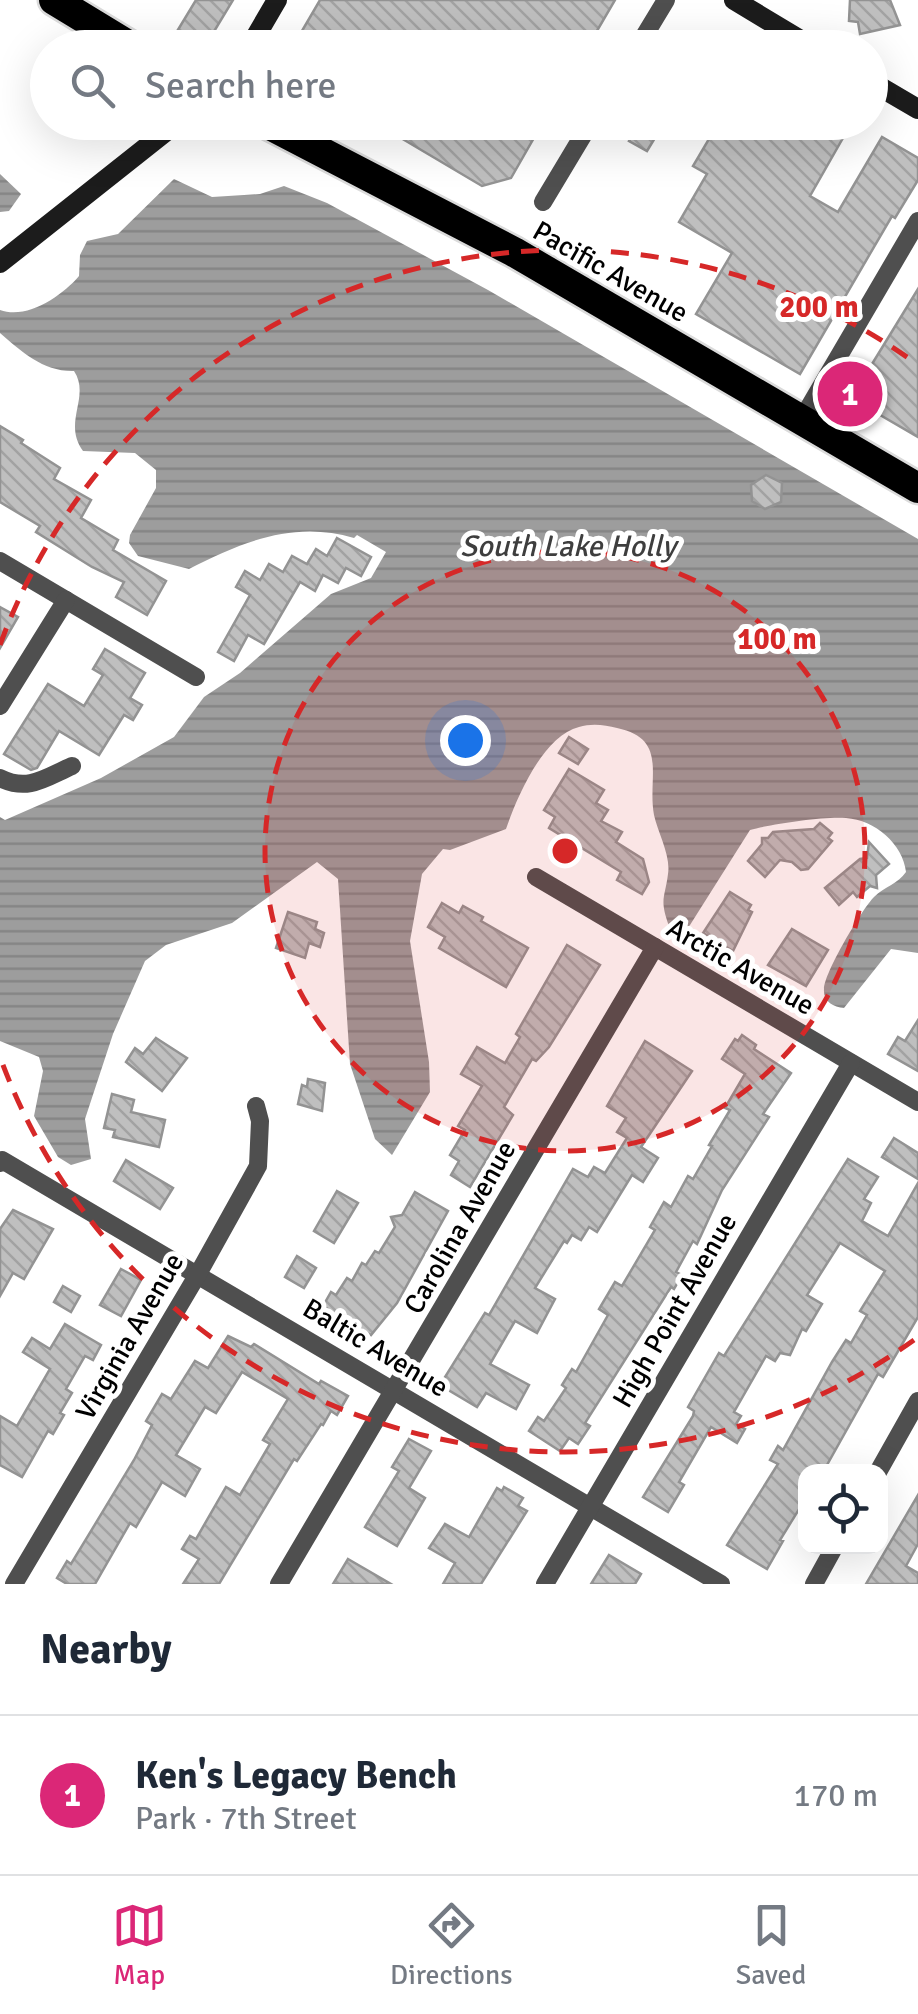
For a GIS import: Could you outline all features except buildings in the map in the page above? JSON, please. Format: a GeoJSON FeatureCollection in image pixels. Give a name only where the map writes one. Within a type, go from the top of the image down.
{"type":"FeatureCollection","features":[{"type":"Feature","properties":{"kind":"highway"},"geometry":{"type":"LineString","coordinates":[[54,0],[103,30]]}},
{"type":"Feature","properties":{"kind":"highway","name":"Pacific Avenue"},"geometry":{"type":"LineString","coordinates":[[299,140],[514,252],[918,488]]}},
{"type":"Feature","properties":{"kind":"main road"},"geometry":{"type":"LineString","coordinates":[[258,30],[276,0]]}},
{"type":"Feature","properties":{"kind":"main road"},"geometry":{"type":"LineString","coordinates":[[734,0],[784,30]]}},
{"type":"Feature","properties":{"kind":"main road"},"geometry":{"type":"LineString","coordinates":[[888,91],[918,109]]}},
{"type":"Feature","properties":{"kind":"main road"},"geometry":{"type":"LineString","coordinates":[[0,263],[155,140]]}},
{"type":"Feature","properties":{"kind":"street"},"geometry":{"type":"LineString","coordinates":[[648,30],[666,0]]}},
{"type":"Feature","properties":{"kind":"street"},"geometry":{"type":"LineString","coordinates":[[543,202],[580,140]]}},
{"type":"Feature","properties":{"kind":"street"},"geometry":{"type":"LineString","coordinates":[[802,419],[918,221]]}},
{"type":"Feature","properties":{"kind":"street"},"geometry":{"type":"LineString","coordinates":[[0,561],[196,677]]}},
{"type":"Feature","properties":{"kind":"street"},"geometry":{"type":"LineString","coordinates":[[0,706],[66,600]]}},
{"type":"Feature","properties":{"kind":"street"},"geometry":{"type":"LineString","coordinates":[[0,778],[16,786],[28,785],[72,766]]}},
{"type":"Feature","properties":{"kind":"street","name":"Arctic Avenue"},"geometry":{"type":"LineString","coordinates":[[536,877],[918,1102]]}},
{"type":"Feature","properties":{"kind":"street","name":"Carolina Avenue"},"geometry":{"type":"LineString","coordinates":[[278,1584],[654,947]]}},
{"type":"Feature","properties":{"kind":"street","name":"High Point Avenue"},"geometry":{"type":"LineString","coordinates":[[544,1584],[852,1063]]}},
{"type":"Feature","properties":{"kind":"street","name":"Virginia Avenue"},"geometry":{"type":"LineString","coordinates":[[14,1584],[258,1166],[260,1122],[256,1106]]}},
{"type":"Feature","properties":{"kind":"street","name":"Baltic Avenue"},"geometry":{"type":"LineString","coordinates":[[1,1162],[721,1584]]}},
{"type":"Feature","properties":{"kind":"street"},"geometry":{"type":"LineString","coordinates":[[883,1464],[918,1401]]}},
{"type":"Feature","properties":{"kind":"street"},"geometry":{"type":"LineString","coordinates":[[814,1584],[831,1554]]}},
{"type":"Feature","properties":{"kind":"water"},"geometry":{"type":"Polygon","coordinates":[[[0,174],[21,194],[9,211],[0,212],[0,174]]]}},
{"type":"Feature","properties":{"kind":"water","name":"South Lake Holly"},"geometry":{"type":"Polygon","coordinates":[[[174,179],[212,197],[260,194],[284,186],[327,203],[488,290],[918,539],[918,953],[891,949],[844,1008],[825,997],[830,970],[861,914],[874,897],[906,872],[899,852],[886,835],[867,823],[846,818],[750,830],[685,931],[669,926],[663,904],[668,860],[654,815],[650,750],[633,733],[608,726],[584,726],[566,733],[543,755],[524,785],[506,829],[450,850],[443,849],[422,874],[410,941],[430,1092],[392,1155],[375,1139],[350,1064],[338,879],[317,862],[232,923],[166,945],[145,961],[113,1034],[85,1119],[91,1159],[71,1165],[58,1157],[34,1116],[43,1071],[39,1057],[0,1041],[0,817],[5,820],[101,778],[174,737],[204,697],[240,673],[331,594],[371,578],[386,552],[357,535],[354,538],[310,531],[249,543],[189,569],[138,556],[129,543],[130,535],[156,488],[156,470],[135,453],[83,451],[75,430],[80,390],[74,371],[43,364],[0,333],[0,310],[32,309],[63,291],[79,276],[80,255],[87,241],[118,234],[174,179]]]}},
{"type":"Feature","properties":{"kind":"place","name":"Ken's Legacy Bench"},"geometry":{"type":"Point","coordinates":[850,394]}}]}
